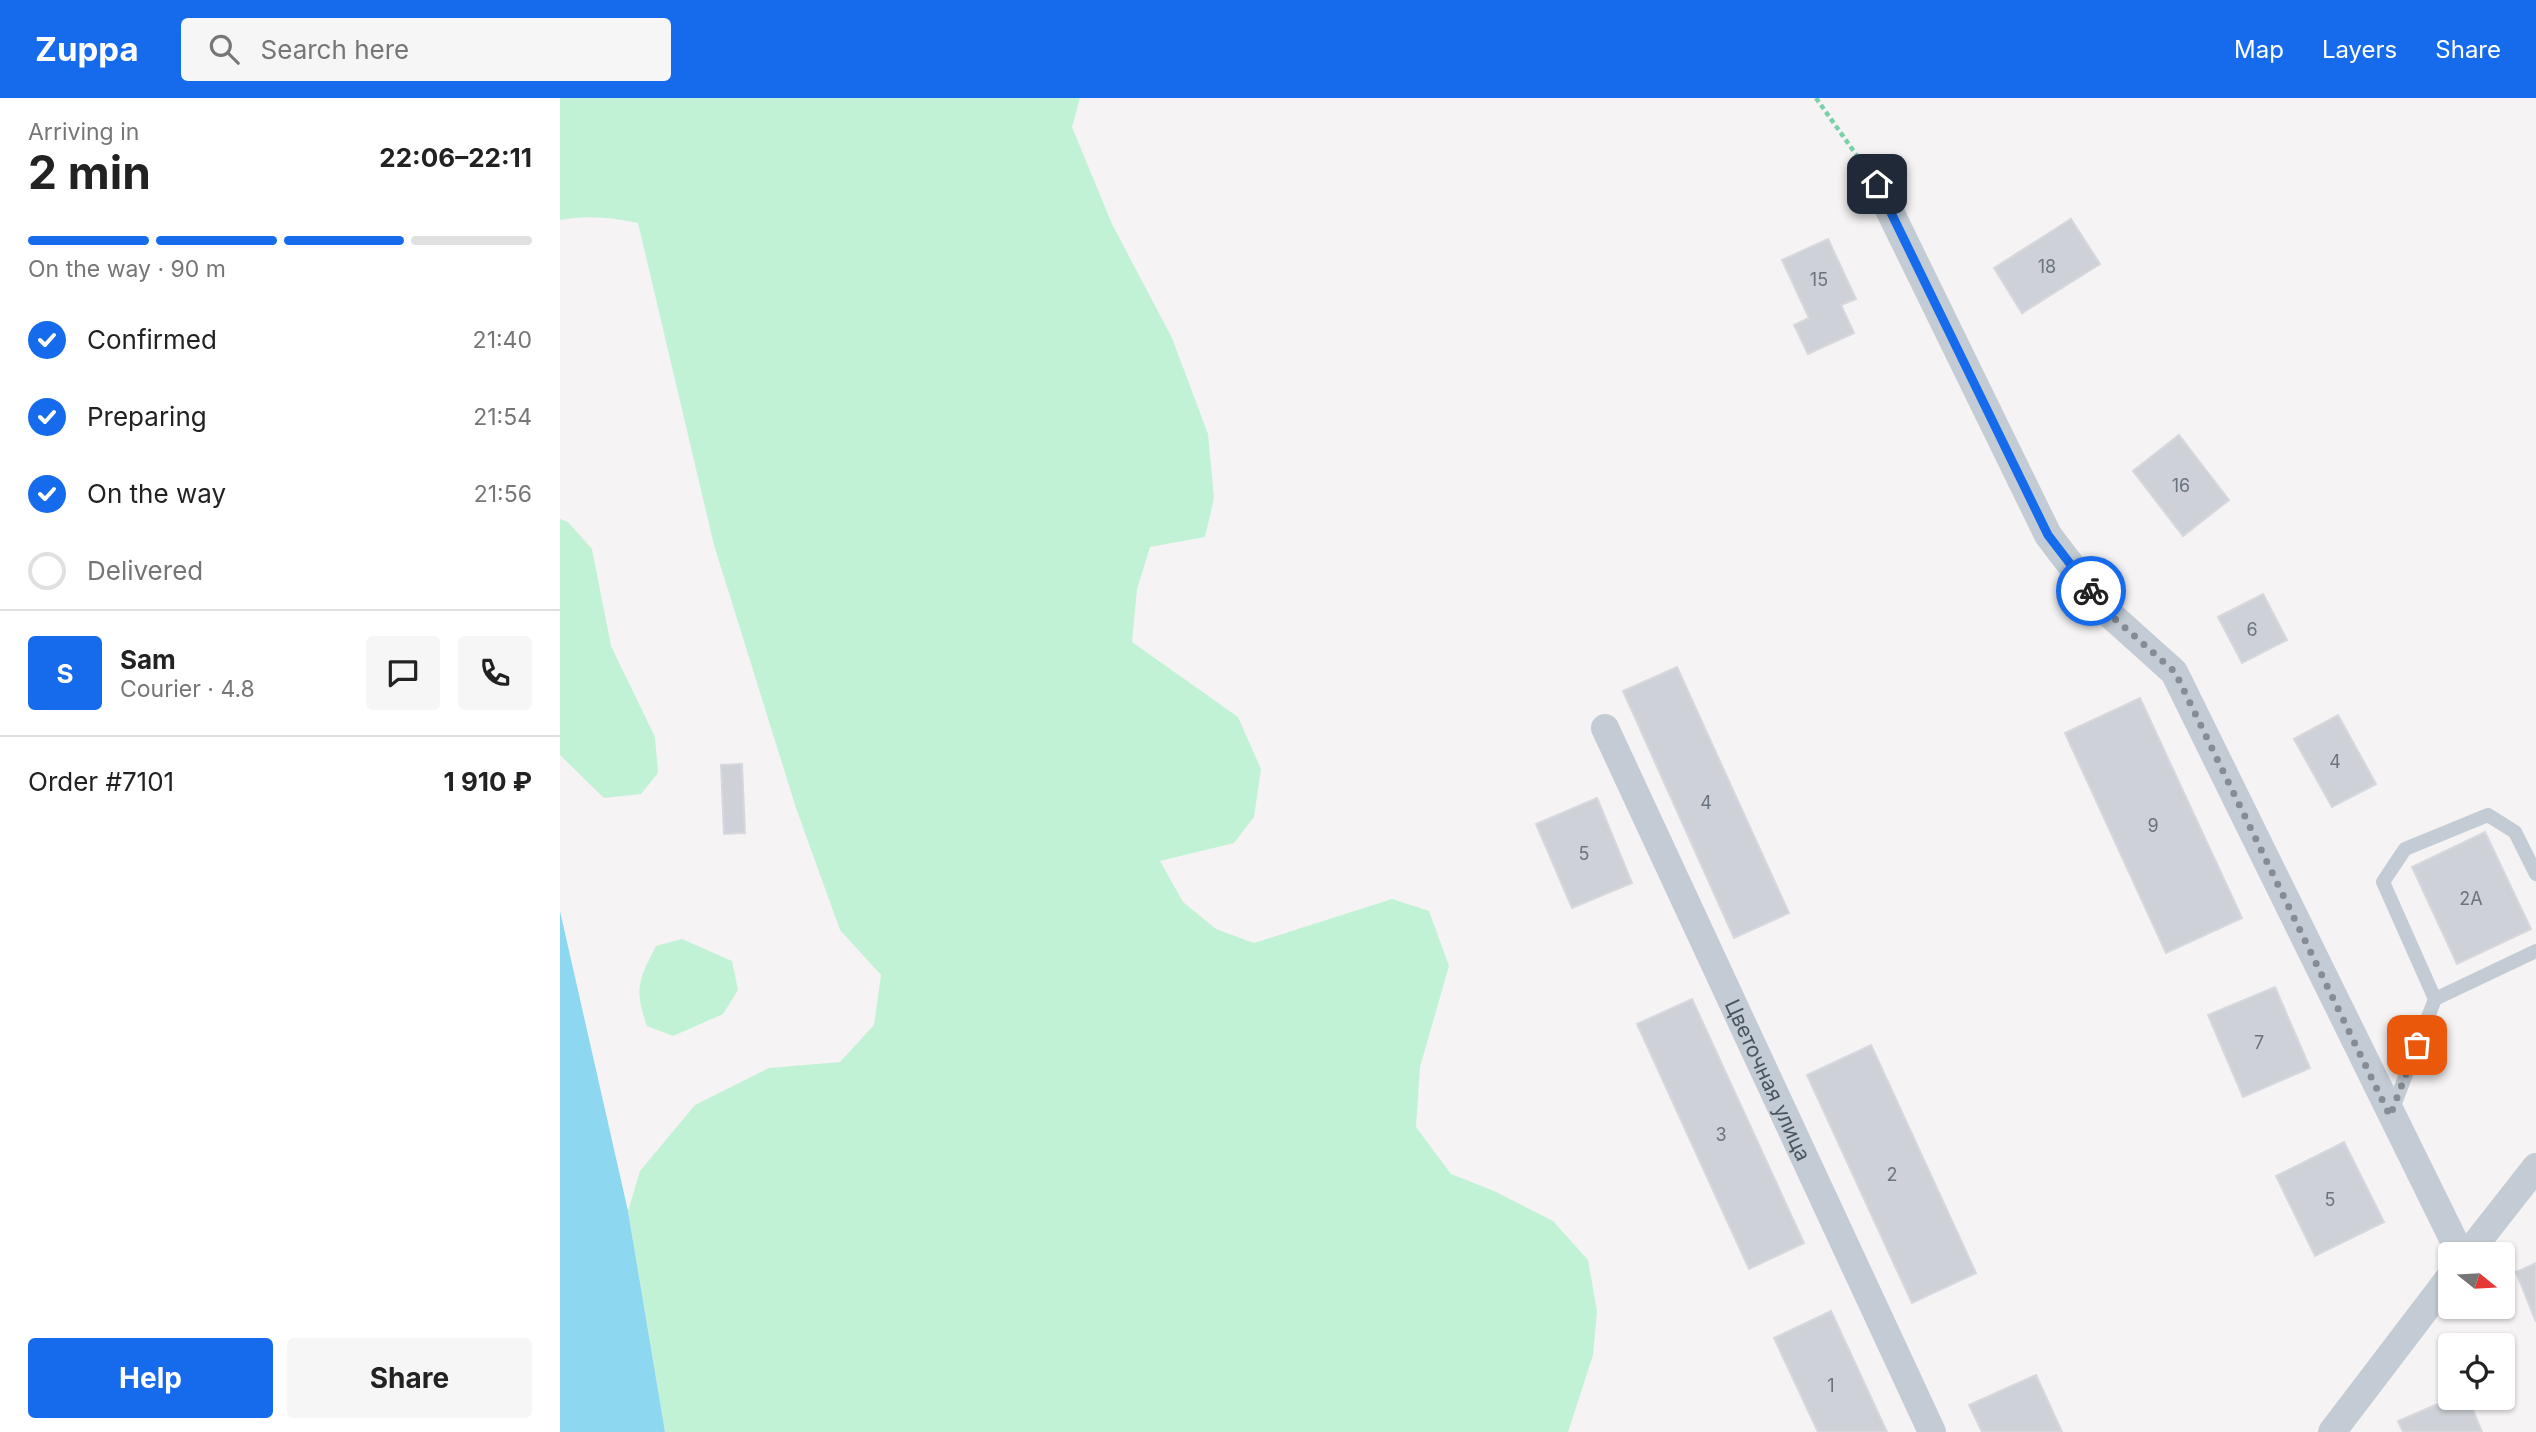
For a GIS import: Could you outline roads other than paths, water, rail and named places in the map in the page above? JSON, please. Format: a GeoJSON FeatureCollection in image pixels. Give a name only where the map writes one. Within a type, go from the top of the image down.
{"type":"FeatureCollection","features":[{"type":"Feature","properties":{"kind":"street"},"geometry":{"type":"LineString","coordinates":[[1877,184],[2048,535],[2105,610],[2175,672],[2390,1116],[2454,1242]]}},
{"type":"Feature","properties":{"kind":"street","name":"Цветочная улица"},"geometry":{"type":"LineString","coordinates":[[1605,728],[1932,1432]]}},
{"type":"Feature","properties":{"kind":"street"},"geometry":{"type":"LineString","coordinates":[[2477,1242],[2536,1167]]}},
{"type":"Feature","properties":{"kind":"street"},"geometry":{"type":"LineString","coordinates":[[2332,1432],[2438,1293]]}},
{"type":"Feature","properties":{"kind":"lane"},"geometry":{"type":"LineString","coordinates":[[2435,999],[2383,882],[2405,849],[2487,815],[2515,832],[2536,874]]}},
{"type":"Feature","properties":{"kind":"lane"},"geometry":{"type":"LineString","coordinates":[[2390,1116],[2435,999],[2536,951]]}},
{"type":"Feature","properties":{"kind":"water"},"geometry":{"type":"Polygon","coordinates":[[[560,911],[628,1211],[665,1432],[560,1432],[560,911]]]}}]}
